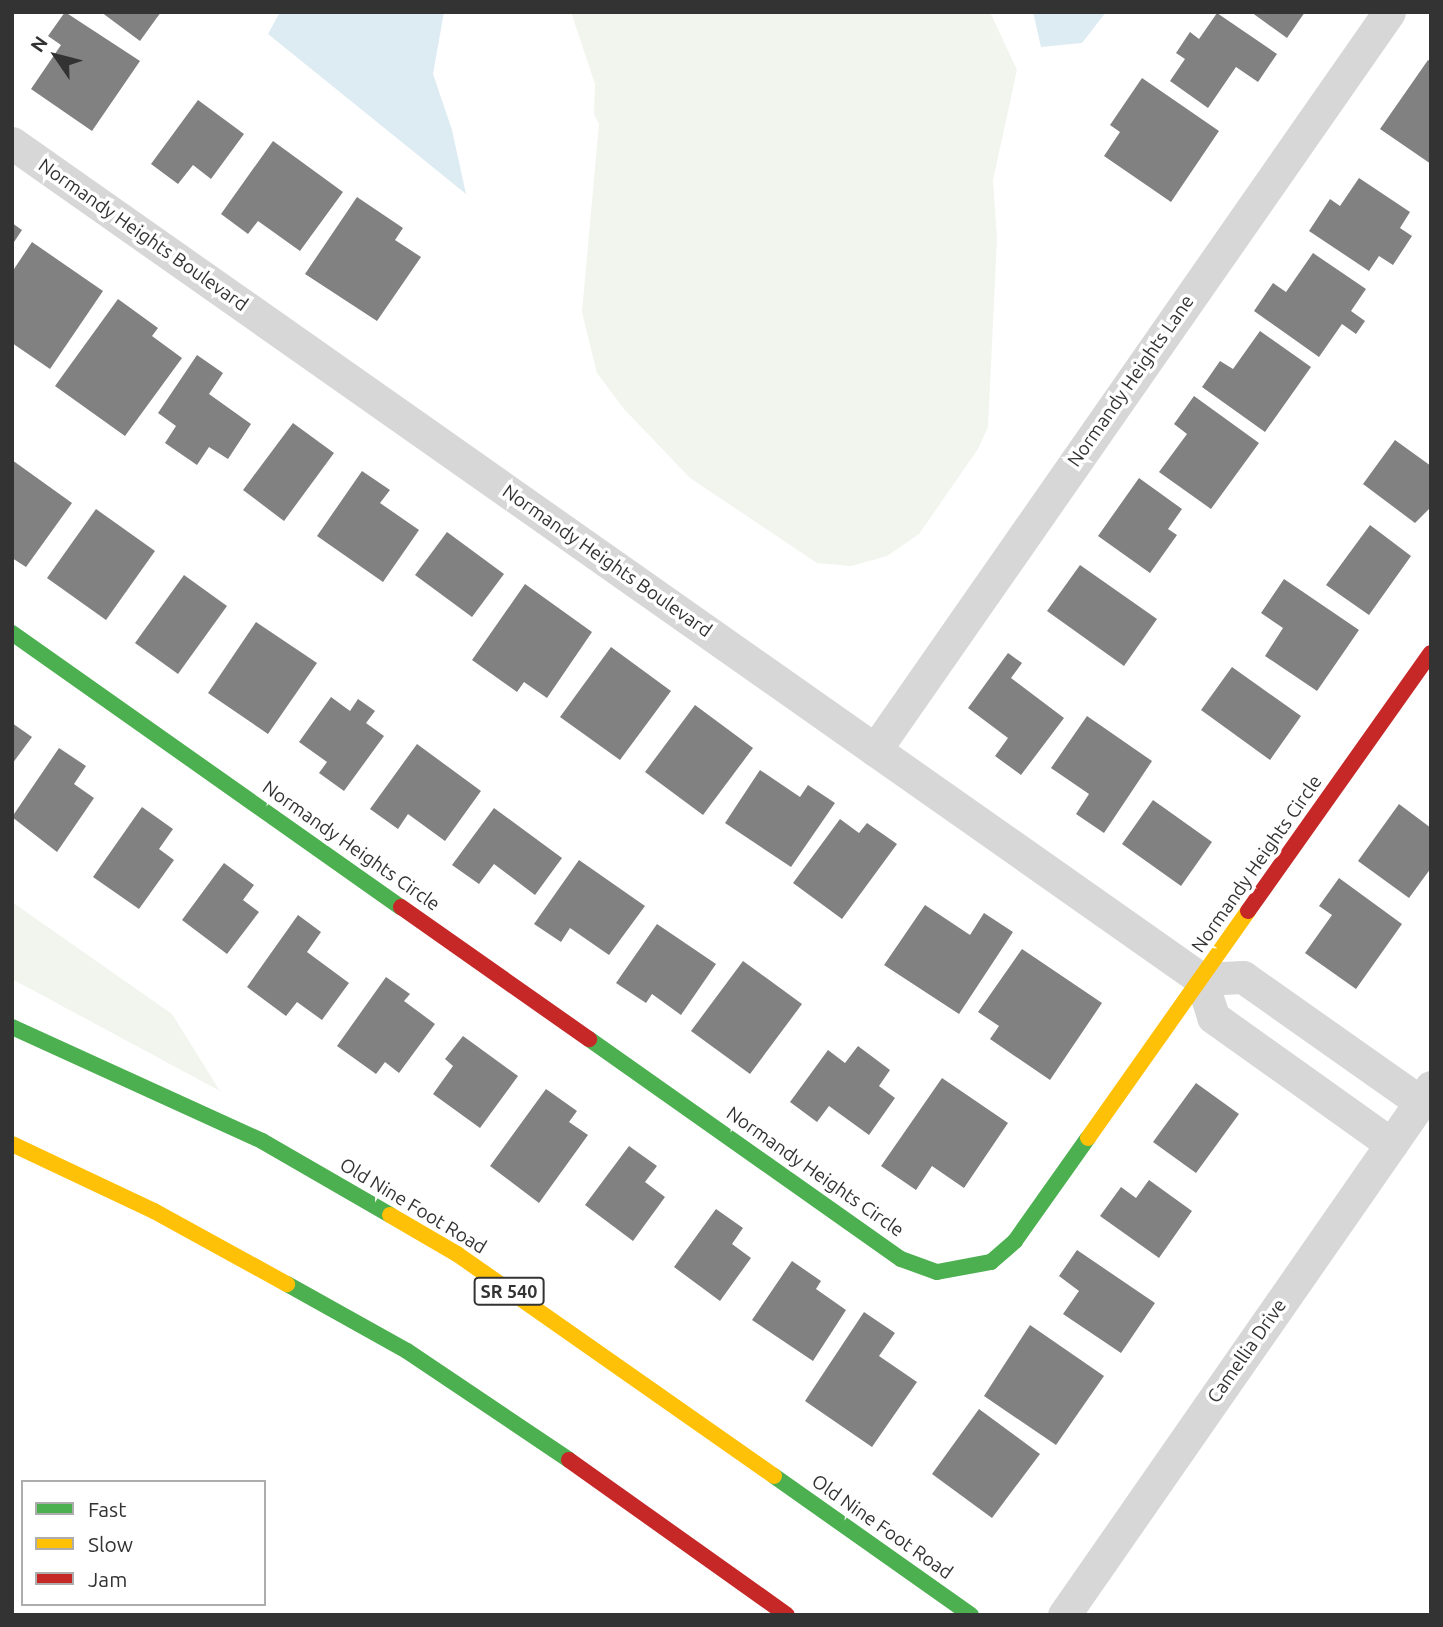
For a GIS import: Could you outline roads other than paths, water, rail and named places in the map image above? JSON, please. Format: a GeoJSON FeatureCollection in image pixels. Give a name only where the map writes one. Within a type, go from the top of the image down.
{"type":"FeatureCollection","features":[{"type":"Feature","properties":{"kind":"main road","name":"Normandy Heights Circle"},"geometry":{"type":"LineString","coordinates":[[12,633],[901,1259],[937,1272],[967,1270],[991,1262],[1015,1241],[1431,653]]}},
{"type":"Feature","properties":{"kind":"main road","name":"Old Nine Foot Road"},"geometry":{"type":"LineString","coordinates":[[12,1027],[261,1140],[457,1254],[971,1615]]}},
{"type":"Feature","properties":{"kind":"main road"},"geometry":{"type":"LineString","coordinates":[[12,1144],[154,1211],[407,1351],[488,1403],[787,1615]]}},
{"type":"Feature","properties":{"kind":"street","name":"Normandy Heights Lane"},"geometry":{"type":"LineString","coordinates":[[875,750],[1389,12]]}},
{"type":"Feature","properties":{"kind":"street","name":"Normandy Heights Boulevard"},"geometry":{"type":"LineString","coordinates":[[12,143],[1201,979]]}},
{"type":"Feature","properties":{"kind":"street"},"geometry":{"type":"LineString","coordinates":[[1391,1144],[1213,1017],[1201,979],[1243,977],[1426,1094]]}},
{"type":"Feature","properties":{"kind":"street","name":"Camellia Drive"},"geometry":{"type":"LineString","coordinates":[[1064,1615],[1426,1094]]}}]}
